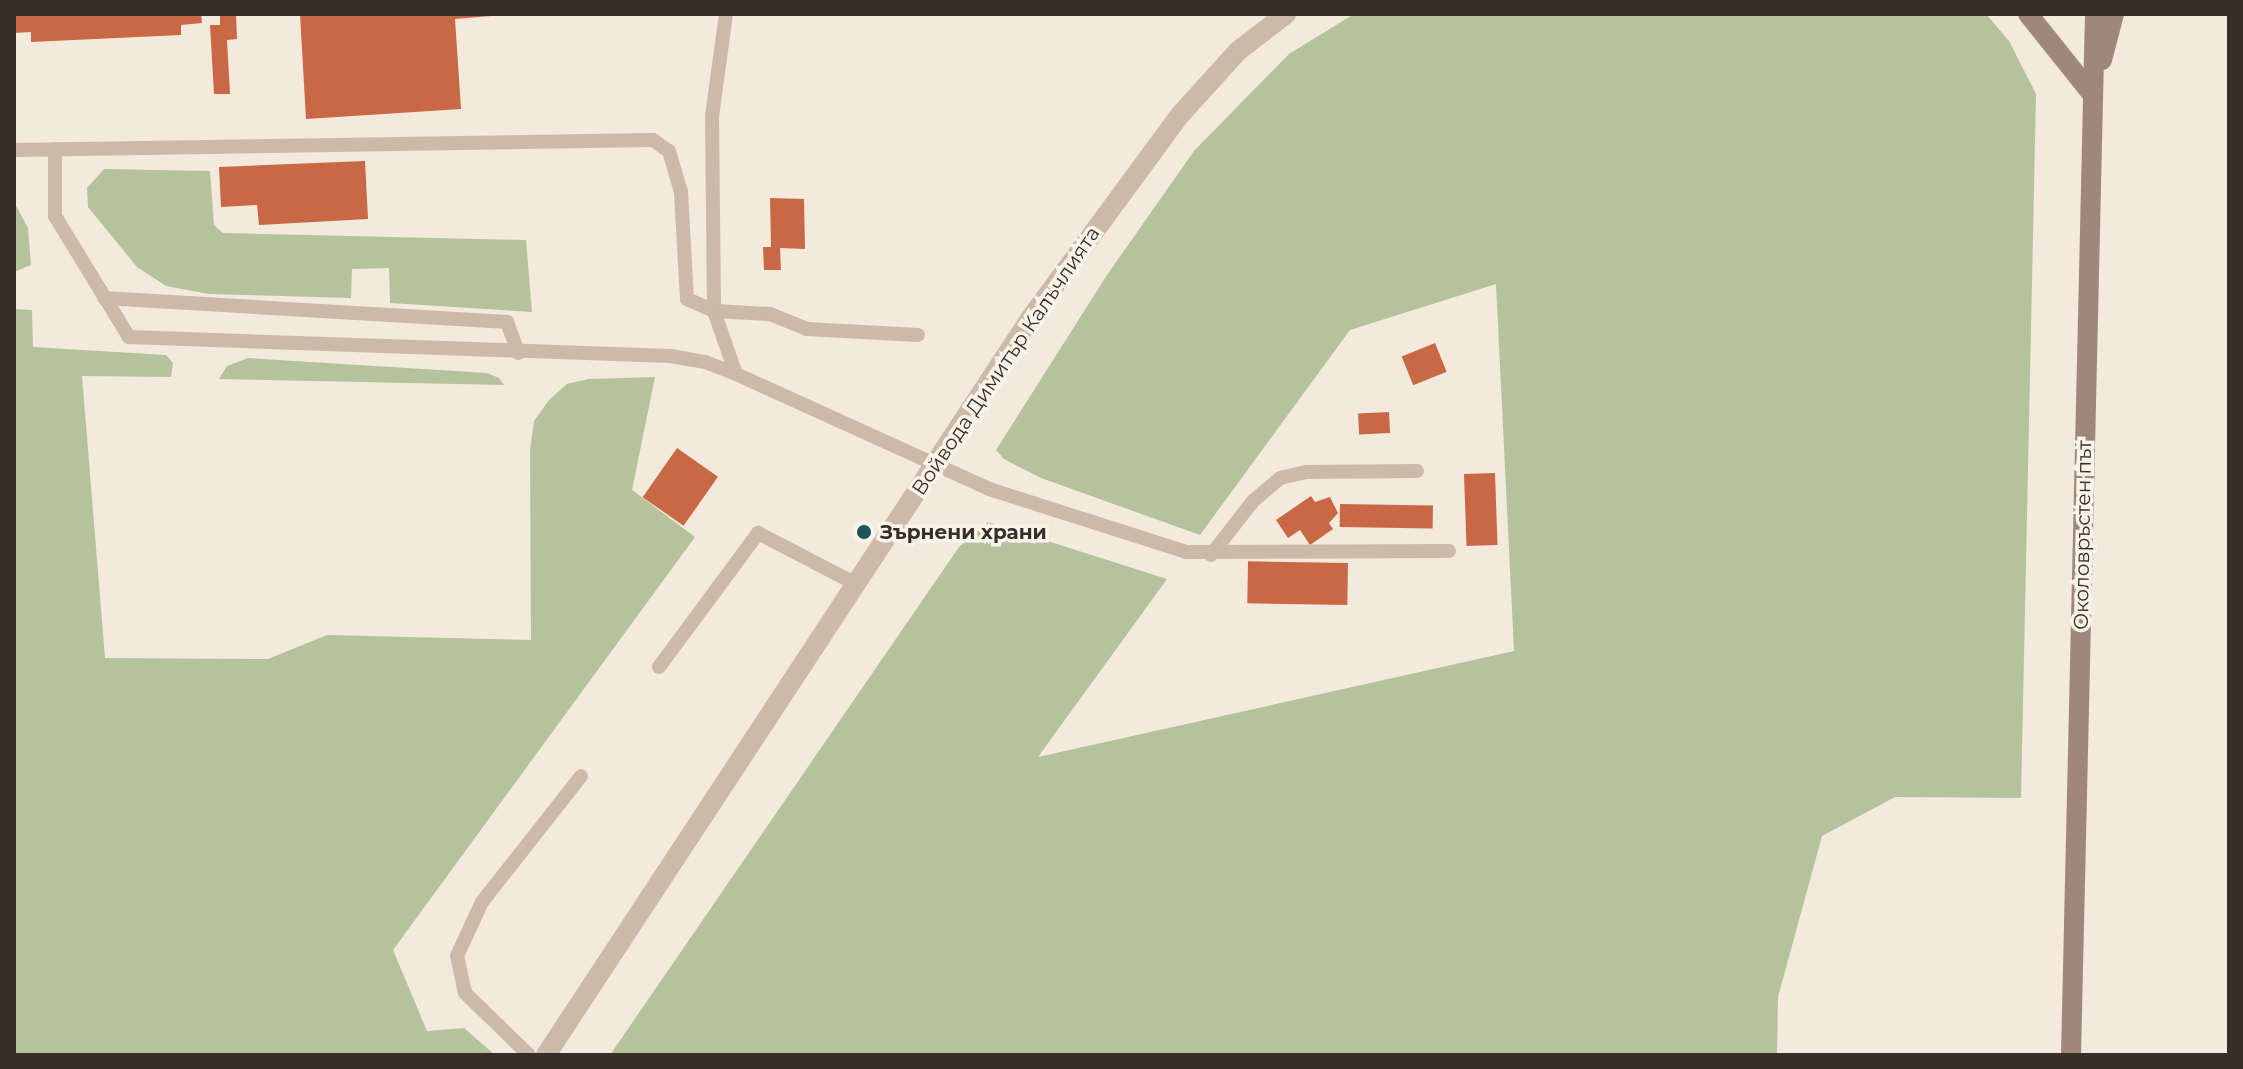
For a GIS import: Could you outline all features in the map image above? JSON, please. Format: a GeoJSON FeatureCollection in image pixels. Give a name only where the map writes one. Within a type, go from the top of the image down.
{"type":"FeatureCollection","features":[{"type":"Feature","properties":{"kind":"main road"},"geometry":{"type":"LineString","coordinates":[[2028,14],[2093,95]]}},
{"type":"Feature","properties":{"kind":"main road","name":"Околовръстен път"},"geometry":{"type":"LineString","coordinates":[[2071,1055],[2095,14]]}},
{"type":"Feature","properties":{"kind":"main road"},"geometry":{"type":"LineString","coordinates":[[2093,95],[2114,14]]}},
{"type":"Feature","properties":{"kind":"street","name":"Войвода Димитър Калъчлията"},"geometry":{"type":"LineString","coordinates":[[546,1055],[1030,319],[1180,115],[1238,51],[1286,14]]}},
{"type":"Feature","properties":{"kind":"lane"},"geometry":{"type":"LineString","coordinates":[[726,14],[712,116],[714,311],[736,374]]}},
{"type":"Feature","properties":{"kind":"lane"},"geometry":{"type":"LineString","coordinates":[[14,150],[653,140],[669,151],[681,192],[687,299],[714,311],[770,314],[807,329],[918,335]]}},
{"type":"Feature","properties":{"kind":"lane"},"geometry":{"type":"LineString","coordinates":[[55,149],[55,216],[129,337],[671,356],[705,362],[736,374],[989,489],[1161,546],[1211,555],[1449,551]]}},
{"type":"Feature","properties":{"kind":"lane"},"geometry":{"type":"LineString","coordinates":[[104,298],[507,322],[518,353]]}},
{"type":"Feature","properties":{"kind":"lane"},"geometry":{"type":"LineString","coordinates":[[1211,555],[1253,501],[1280,478],[1306,472],[1417,471]]}},
{"type":"Feature","properties":{"kind":"lane"},"geometry":{"type":"LineString","coordinates":[[659,667],[758,533],[856,584]]}},
{"type":"Feature","properties":{"kind":"lane"},"geometry":{"type":"LineString","coordinates":[[529,1055],[465,993],[457,956],[482,902],[581,776]]}},
{"type":"Feature","properties":{"kind":"green space"},"geometry":{"type":"Polygon","coordinates":[[[1354,14],[1986,14],[2009,41],[2036,94],[2021,798],[1895,797],[1822,836],[1778,997],[1777,1055],[610,1055],[959,547],[988,522],[1167,579],[1038,757],[1514,651],[1496,284],[1350,330],[1200,535],[1041,478],[1004,459],[996,450],[1107,275],[1194,151],[1289,54],[1354,14]]]}},
{"type":"Feature","properties":{"kind":"green space"},"geometry":{"type":"Polygon","coordinates":[[[104,169],[210,171],[214,225],[223,233],[526,240],[532,312],[390,303],[389,268],[352,269],[351,298],[209,294],[166,286],[137,267],[88,207],[87,188],[104,169]]]}},
{"type":"Feature","properties":{"kind":"green space"},"geometry":{"type":"Polygon","coordinates":[[[14,202],[28,228],[31,265],[14,272],[14,202]]]}},
{"type":"Feature","properties":{"kind":"green space"},"geometry":{"type":"Polygon","coordinates":[[[14,309],[32,310],[33,347],[166,355],[173,363],[171,377],[82,376],[105,658],[268,659],[327,635],[531,640],[530,450],[534,421],[549,400],[567,384],[588,379],[655,377],[632,490],[695,537],[393,950],[427,1031],[464,1028],[495,1055],[14,1055],[14,309]]]}},
{"type":"Feature","properties":{"kind":"green space"},"geometry":{"type":"Polygon","coordinates":[[[248,358],[487,373],[499,378],[504,385],[219,379],[227,366],[248,358]]]}},
{"type":"Feature","properties":{"kind":"building"},"geometry":{"type":"Polygon","coordinates":[[[14,14],[201,14],[202,23],[181,25],[181,35],[31,42],[31,32],[14,33],[14,14]]]}},
{"type":"Feature","properties":{"kind":"building"},"geometry":{"type":"Polygon","coordinates":[[[220,14],[236,14],[237,39],[227,40],[230,94],[214,94],[210,25],[220,25],[220,14]]]}},
{"type":"Feature","properties":{"kind":"building"},"geometry":{"type":"Polygon","coordinates":[[[300,14],[491,16],[455,19],[461,109],[306,119],[300,14]]]}},
{"type":"Feature","properties":{"kind":"building"},"geometry":{"type":"Polygon","coordinates":[[[365,161],[368,219],[259,225],[257,205],[221,207],[219,167],[365,161]]]}},
{"type":"Feature","properties":{"kind":"building"},"geometry":{"type":"Polygon","coordinates":[[[770,198],[804,199],[805,249],[780,248],[781,270],[764,270],[763,247],[771,247],[770,198]]]}},
{"type":"Feature","properties":{"kind":"building"},"geometry":{"type":"Polygon","coordinates":[[[1435,343],[1447,372],[1413,385],[1402,356],[1435,343]]]}},
{"type":"Feature","properties":{"kind":"building"},"geometry":{"type":"Polygon","coordinates":[[[1389,412],[1390,433],[1359,435],[1358,414],[1389,412]]]}},
{"type":"Feature","properties":{"kind":"building"},"geometry":{"type":"Polygon","coordinates":[[[677,448],[718,477],[684,526],[643,497],[677,448]]]}},
{"type":"Feature","properties":{"kind":"building"},"geometry":{"type":"Polygon","coordinates":[[[1495,473],[1498,545],[1467,546],[1464,474],[1495,473]]]}},
{"type":"Feature","properties":{"kind":"building"},"geometry":{"type":"Polygon","coordinates":[[[1311,496],[1315,502],[1330,497],[1338,513],[1329,523],[1333,529],[1310,545],[1300,530],[1288,538],[1276,520],[1311,496]]]}},
{"type":"Feature","properties":{"kind":"building"},"geometry":{"type":"Polygon","coordinates":[[[1340,504],[1433,506],[1433,529],[1340,527],[1340,504]]]}},
{"type":"Feature","properties":{"kind":"building"},"geometry":{"type":"Polygon","coordinates":[[[1248,561],[1348,563],[1347,605],[1247,603],[1248,561]]]}},
{"type":"Feature","properties":{"kind":"place","name":"Зърнени храни"},"geometry":{"type":"Point","coordinates":[864,532]}}]}
